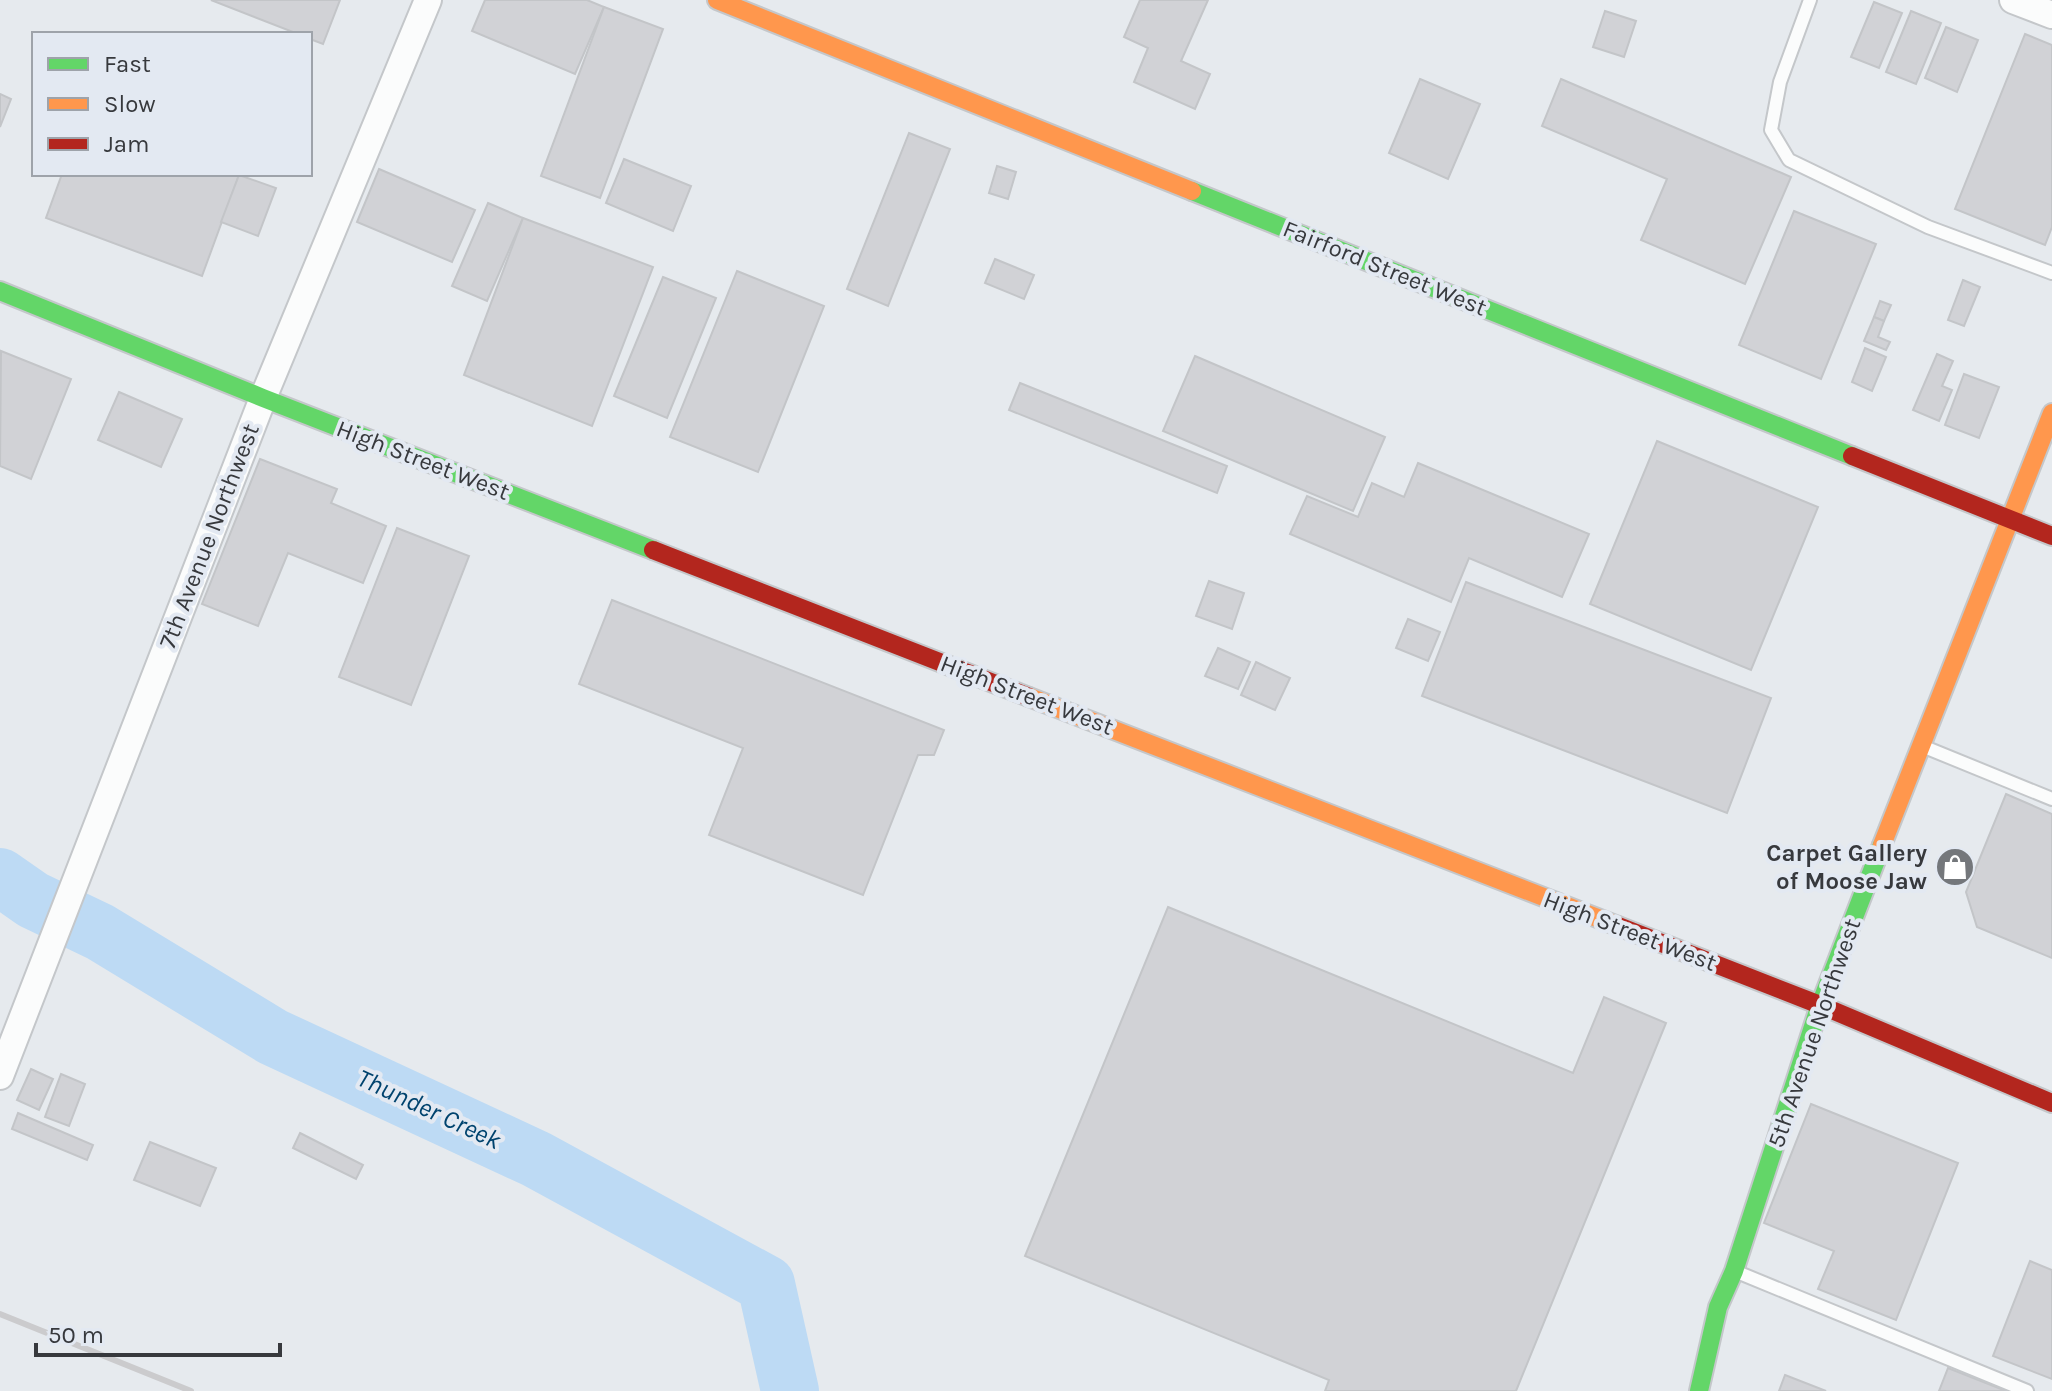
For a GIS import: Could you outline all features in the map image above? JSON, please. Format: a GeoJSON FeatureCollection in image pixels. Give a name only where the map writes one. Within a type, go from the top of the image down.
{"type":"FeatureCollection","features":[{"type":"Feature","properties":{"kind":"street","name":"7th Avenue Northwest"},"geometry":{"type":"LineString","coordinates":[[0,1076],[263,398],[428,0]]}},
{"type":"Feature","properties":{"kind":"street","name":"Fairford Street West"},"geometry":{"type":"LineString","coordinates":[[717,0],[2052,536]]}},
{"type":"Feature","properties":{"kind":"street"},"geometry":{"type":"LineString","coordinates":[[2013,0],[2052,15]]}},
{"type":"Feature","properties":{"kind":"street","name":"High Street West"},"geometry":{"type":"LineString","coordinates":[[0,291],[263,398],[1820,1005],[2052,1103]]}},
{"type":"Feature","properties":{"kind":"street","name":"5th Avenue Northwest"},"geometry":{"type":"LineString","coordinates":[[1699,1391],[1718,1307],[1734,1271],[1820,1005],[2052,413]]}},
{"type":"Feature","properties":{"kind":"lane"},"geometry":{"type":"LineString","coordinates":[[1810,0],[1780,82],[1771,130],[1789,160],[1928,227],[2052,273]]}},
{"type":"Feature","properties":{"kind":"lane"},"geometry":{"type":"LineString","coordinates":[[1920,745],[2052,799]]}},
{"type":"Feature","properties":{"kind":"lane"},"geometry":{"type":"LineString","coordinates":[[1734,1271],[2027,1391]]}},
{"type":"Feature","properties":{"kind":"building"},"geometry":{"type":"Polygon","coordinates":[[[211,0],[340,0],[323,44],[312,40],[312,32],[293,32],[211,0]]]}},
{"type":"Feature","properties":{"kind":"building"},"geometry":{"type":"Polygon","coordinates":[[[485,0],[587,0],[604,7],[575,74],[472,31],[485,0]]]}},
{"type":"Feature","properties":{"kind":"building"},"geometry":{"type":"Polygon","coordinates":[[[1140,0],[1208,0],[1181,61],[1210,74],[1195,109],[1134,82],[1148,48],[1124,37],[1140,0]]]}},
{"type":"Feature","properties":{"kind":"building"},"geometry":{"type":"Polygon","coordinates":[[[1874,2],[1902,13],[1879,68],[1851,57],[1874,2]]]}},
{"type":"Feature","properties":{"kind":"building"},"geometry":{"type":"Polygon","coordinates":[[[604,7],[663,29],[600,198],[541,176],[604,7]]]}},
{"type":"Feature","properties":{"kind":"building"},"geometry":{"type":"Polygon","coordinates":[[[1605,11],[1636,21],[1624,57],[1593,47],[1605,11]]]}},
{"type":"Feature","properties":{"kind":"building"},"geometry":{"type":"Polygon","coordinates":[[[1911,11],[1941,23],[1916,84],[1886,72],[1911,11]]]}},
{"type":"Feature","properties":{"kind":"building"},"geometry":{"type":"Polygon","coordinates":[[[1946,27],[1978,40],[1957,92],[1925,78],[1946,27]]]}},
{"type":"Feature","properties":{"kind":"building"},"geometry":{"type":"Polygon","coordinates":[[[2025,34],[2052,45],[2052,227],[2045,245],[1955,209],[2025,34]]]}},
{"type":"Feature","properties":{"kind":"building"},"geometry":{"type":"Polygon","coordinates":[[[1420,79],[1480,104],[1448,179],[1389,153],[1420,79]]]}},
{"type":"Feature","properties":{"kind":"building"},"geometry":{"type":"Polygon","coordinates":[[[1561,79],[1791,177],[1745,284],[1641,240],[1667,179],[1542,126],[1561,79]]]}},
{"type":"Feature","properties":{"kind":"building"},"geometry":{"type":"Polygon","coordinates":[[[0,94],[11,99],[0,127],[0,94]]]}},
{"type":"Feature","properties":{"kind":"building"},"geometry":{"type":"Polygon","coordinates":[[[909,133],[950,149],[888,306],[847,289],[909,133]]]}},
{"type":"Feature","properties":{"kind":"building"},"geometry":{"type":"Polygon","coordinates":[[[624,159],[691,186],[673,231],[606,203],[624,159]]]}},
{"type":"Feature","properties":{"kind":"building"},"geometry":{"type":"Polygon","coordinates":[[[997,166],[1016,172],[1008,199],[989,193],[997,166]]]}},
{"type":"Feature","properties":{"kind":"building"},"geometry":{"type":"Polygon","coordinates":[[[379,169],[475,210],[452,262],[357,222],[379,169]]]}},
{"type":"Feature","properties":{"kind":"building"},"geometry":{"type":"Polygon","coordinates":[[[61,176],[239,176],[202,276],[46,218],[61,176]]]}},
{"type":"Feature","properties":{"kind":"building"},"geometry":{"type":"Polygon","coordinates":[[[239,176],[276,188],[258,236],[221,222],[239,176]]]}},
{"type":"Feature","properties":{"kind":"building"},"geometry":{"type":"Polygon","coordinates":[[[488,203],[523,218],[487,301],[452,286],[488,203]]]}},
{"type":"Feature","properties":{"kind":"building"},"geometry":{"type":"Polygon","coordinates":[[[1794,211],[1876,244],[1821,379],[1739,345],[1794,211]]]}},
{"type":"Feature","properties":{"kind":"building"},"geometry":{"type":"Polygon","coordinates":[[[523,218],[653,267],[592,426],[464,375],[523,218]]]}},
{"type":"Feature","properties":{"kind":"building"},"geometry":{"type":"Polygon","coordinates":[[[995,259],[1034,275],[1024,299],[985,283],[995,259]]]}},
{"type":"Feature","properties":{"kind":"building"},"geometry":{"type":"Polygon","coordinates":[[[737,271],[824,306],[758,472],[670,437],[737,271]]]}},
{"type":"Feature","properties":{"kind":"building"},"geometry":{"type":"Polygon","coordinates":[[[663,277],[716,298],[667,418],[614,396],[663,277]]]}},
{"type":"Feature","properties":{"kind":"building"},"geometry":{"type":"Polygon","coordinates":[[[1963,280],[1980,287],[1964,326],[1948,320],[1963,280]]]}},
{"type":"Feature","properties":{"kind":"building"},"geometry":{"type":"Polygon","coordinates":[[[1880,301],[1891,305],[1884,321],[1874,317],[1880,301]]]}},
{"type":"Feature","properties":{"kind":"building"},"geometry":{"type":"Polygon","coordinates":[[[1874,317],[1884,321],[1878,337],[1890,342],[1886,350],[1864,341],[1874,317]]]}},
{"type":"Feature","properties":{"kind":"building"},"geometry":{"type":"Polygon","coordinates":[[[1865,348],[1886,357],[1872,391],[1852,382],[1865,348]]]}},
{"type":"Feature","properties":{"kind":"building"},"geometry":{"type":"Polygon","coordinates":[[[1,351],[71,379],[31,479],[0,466],[1,351]]]}},
{"type":"Feature","properties":{"kind":"building"},"geometry":{"type":"Polygon","coordinates":[[[1937,354],[1953,361],[1942,386],[1952,390],[1939,421],[1913,410],[1937,354]]]}},
{"type":"Feature","properties":{"kind":"building"},"geometry":{"type":"Polygon","coordinates":[[[1195,356],[1385,437],[1353,511],[1163,431],[1195,356]]]}},
{"type":"Feature","properties":{"kind":"building"},"geometry":{"type":"Polygon","coordinates":[[[1964,374],[1999,387],[1979,438],[1945,425],[1964,374]]]}},
{"type":"Feature","properties":{"kind":"building"},"geometry":{"type":"Polygon","coordinates":[[[1020,383],[1227,466],[1217,493],[1009,410],[1020,383]]]}},
{"type":"Feature","properties":{"kind":"building"},"geometry":{"type":"Polygon","coordinates":[[[119,392],[182,419],[161,467],[98,440],[119,392]]]}},
{"type":"Feature","properties":{"kind":"building"},"geometry":{"type":"Polygon","coordinates":[[[1657,441],[1818,507],[1751,670],[1590,604],[1657,441]]]}},
{"type":"Feature","properties":{"kind":"building"},"geometry":{"type":"Polygon","coordinates":[[[260,459],[337,489],[331,503],[386,526],[363,583],[288,553],[258,626],[202,604],[260,459]]]}},
{"type":"Feature","properties":{"kind":"building"},"geometry":{"type":"Polygon","coordinates":[[[1418,463],[1589,534],[1562,597],[1469,558],[1451,602],[1290,534],[1307,496],[1358,517],[1372,483],[1404,497],[1418,463]]]}},
{"type":"Feature","properties":{"kind":"building"},"geometry":{"type":"Polygon","coordinates":[[[397,528],[469,556],[411,705],[339,677],[397,528]]]}},
{"type":"Feature","properties":{"kind":"building"},"geometry":{"type":"Polygon","coordinates":[[[1209,581],[1244,593],[1232,629],[1196,616],[1209,581]]]}},
{"type":"Feature","properties":{"kind":"building"},"geometry":{"type":"Polygon","coordinates":[[[1466,582],[1771,698],[1727,813],[1422,696],[1466,582]]]}},
{"type":"Feature","properties":{"kind":"building"},"geometry":{"type":"Polygon","coordinates":[[[612,600],[944,730],[934,755],[918,755],[863,895],[709,835],[743,748],[579,684],[612,600]]]}},
{"type":"Feature","properties":{"kind":"building"},"geometry":{"type":"Polygon","coordinates":[[[1408,619],[1440,632],[1428,661],[1396,648],[1408,619]]]}},
{"type":"Feature","properties":{"kind":"building"},"geometry":{"type":"Polygon","coordinates":[[[1218,648],[1250,662],[1238,689],[1205,676],[1218,648]]]}},
{"type":"Feature","properties":{"kind":"building"},"geometry":{"type":"Polygon","coordinates":[[[1256,662],[1290,678],[1275,710],[1241,695],[1256,662]]]}},
{"type":"Feature","properties":{"kind":"building"},"geometry":{"type":"Polygon","coordinates":[[[2006,794],[2052,814],[2052,958],[1977,927],[1966,892],[2006,794]]]}},
{"type":"Feature","properties":{"kind":"building"},"geometry":{"type":"Polygon","coordinates":[[[1168,907],[1573,1073],[1604,997],[1666,1023],[1516,1391],[1325,1391],[1329,1380],[1025,1256],[1168,907]]]}},
{"type":"Feature","properties":{"kind":"building"},"geometry":{"type":"Polygon","coordinates":[[[31,1069],[53,1079],[39,1110],[17,1100],[31,1069]]]}},
{"type":"Feature","properties":{"kind":"building"},"geometry":{"type":"Polygon","coordinates":[[[61,1074],[85,1084],[69,1126],[45,1117],[61,1074]]]}},
{"type":"Feature","properties":{"kind":"building"},"geometry":{"type":"Polygon","coordinates":[[[1811,1104],[1958,1163],[1896,1320],[1818,1289],[1834,1251],[1764,1223],[1811,1104]]]}},
{"type":"Feature","properties":{"kind":"building"},"geometry":{"type":"Polygon","coordinates":[[[18,1113],[93,1145],[87,1160],[12,1129],[18,1113]]]}},
{"type":"Feature","properties":{"kind":"building"},"geometry":{"type":"Polygon","coordinates":[[[300,1133],[363,1165],[356,1179],[293,1148],[300,1133]]]}},
{"type":"Feature","properties":{"kind":"building"},"geometry":{"type":"Polygon","coordinates":[[[150,1142],[216,1168],[200,1206],[134,1180],[150,1142]]]}},
{"type":"Feature","properties":{"kind":"building"},"geometry":{"type":"Polygon","coordinates":[[[2030,1261],[2052,1270],[2052,1379],[1993,1356],[2030,1261]]]}},
{"type":"Feature","properties":{"kind":"building"},"geometry":{"type":"Polygon","coordinates":[[[1948,1368],[2006,1391],[1939,1391],[1948,1368]]]}},
{"type":"Feature","properties":{"kind":"building"},"geometry":{"type":"Polygon","coordinates":[[[1785,1375],[1826,1391],[1779,1391],[1785,1375]]]}},
{"type":"Feature","properties":{"kind":"waterway","name":"Thunder Creek"},"geometry":{"type":"LineString","coordinates":[[0,877],[33,900],[100,932],[273,1037],[536,1159],[766,1284],[790,1391]]}},
{"type":"Feature","properties":{"kind":"railway"},"geometry":{"type":"LineString","coordinates":[[0,1314],[191,1391]]}},
{"type":"Feature","properties":{"kind":"traffic: fast"},"geometry":{"type":"LineString","coordinates":[[1192,191],[1852,456]]}},
{"type":"Feature","properties":{"kind":"traffic: fast"},"geometry":{"type":"LineString","coordinates":[[0,291],[263,398],[653,550]]}},
{"type":"Feature","properties":{"kind":"traffic: fast"},"geometry":{"type":"LineString","coordinates":[[1699,1391],[1718,1307],[1734,1271],[1820,1005],[1882,845]]}},
{"type":"Feature","properties":{"kind":"traffic: slow"},"geometry":{"type":"LineString","coordinates":[[717,0],[1192,191]]}},
{"type":"Feature","properties":{"kind":"traffic: slow"},"geometry":{"type":"LineString","coordinates":[[1882,845],[2052,413]]}},
{"type":"Feature","properties":{"kind":"traffic: slow"},"geometry":{"type":"LineString","coordinates":[[1029,697],[1618,926]]}},
{"type":"Feature","properties":{"kind":"traffic: jam"},"geometry":{"type":"LineString","coordinates":[[1852,456],[2052,536]]}},
{"type":"Feature","properties":{"kind":"traffic: jam"},"geometry":{"type":"LineString","coordinates":[[653,550],[1029,697]]}},
{"type":"Feature","properties":{"kind":"traffic: jam"},"geometry":{"type":"LineString","coordinates":[[1618,926],[1820,1005],[2052,1103]]}},
{"type":"Feature","properties":{"kind":"place","name":"Carpet Gallery of Moose Jaw"},"geometry":{"type":"Point","coordinates":[1955,867]}}]}
